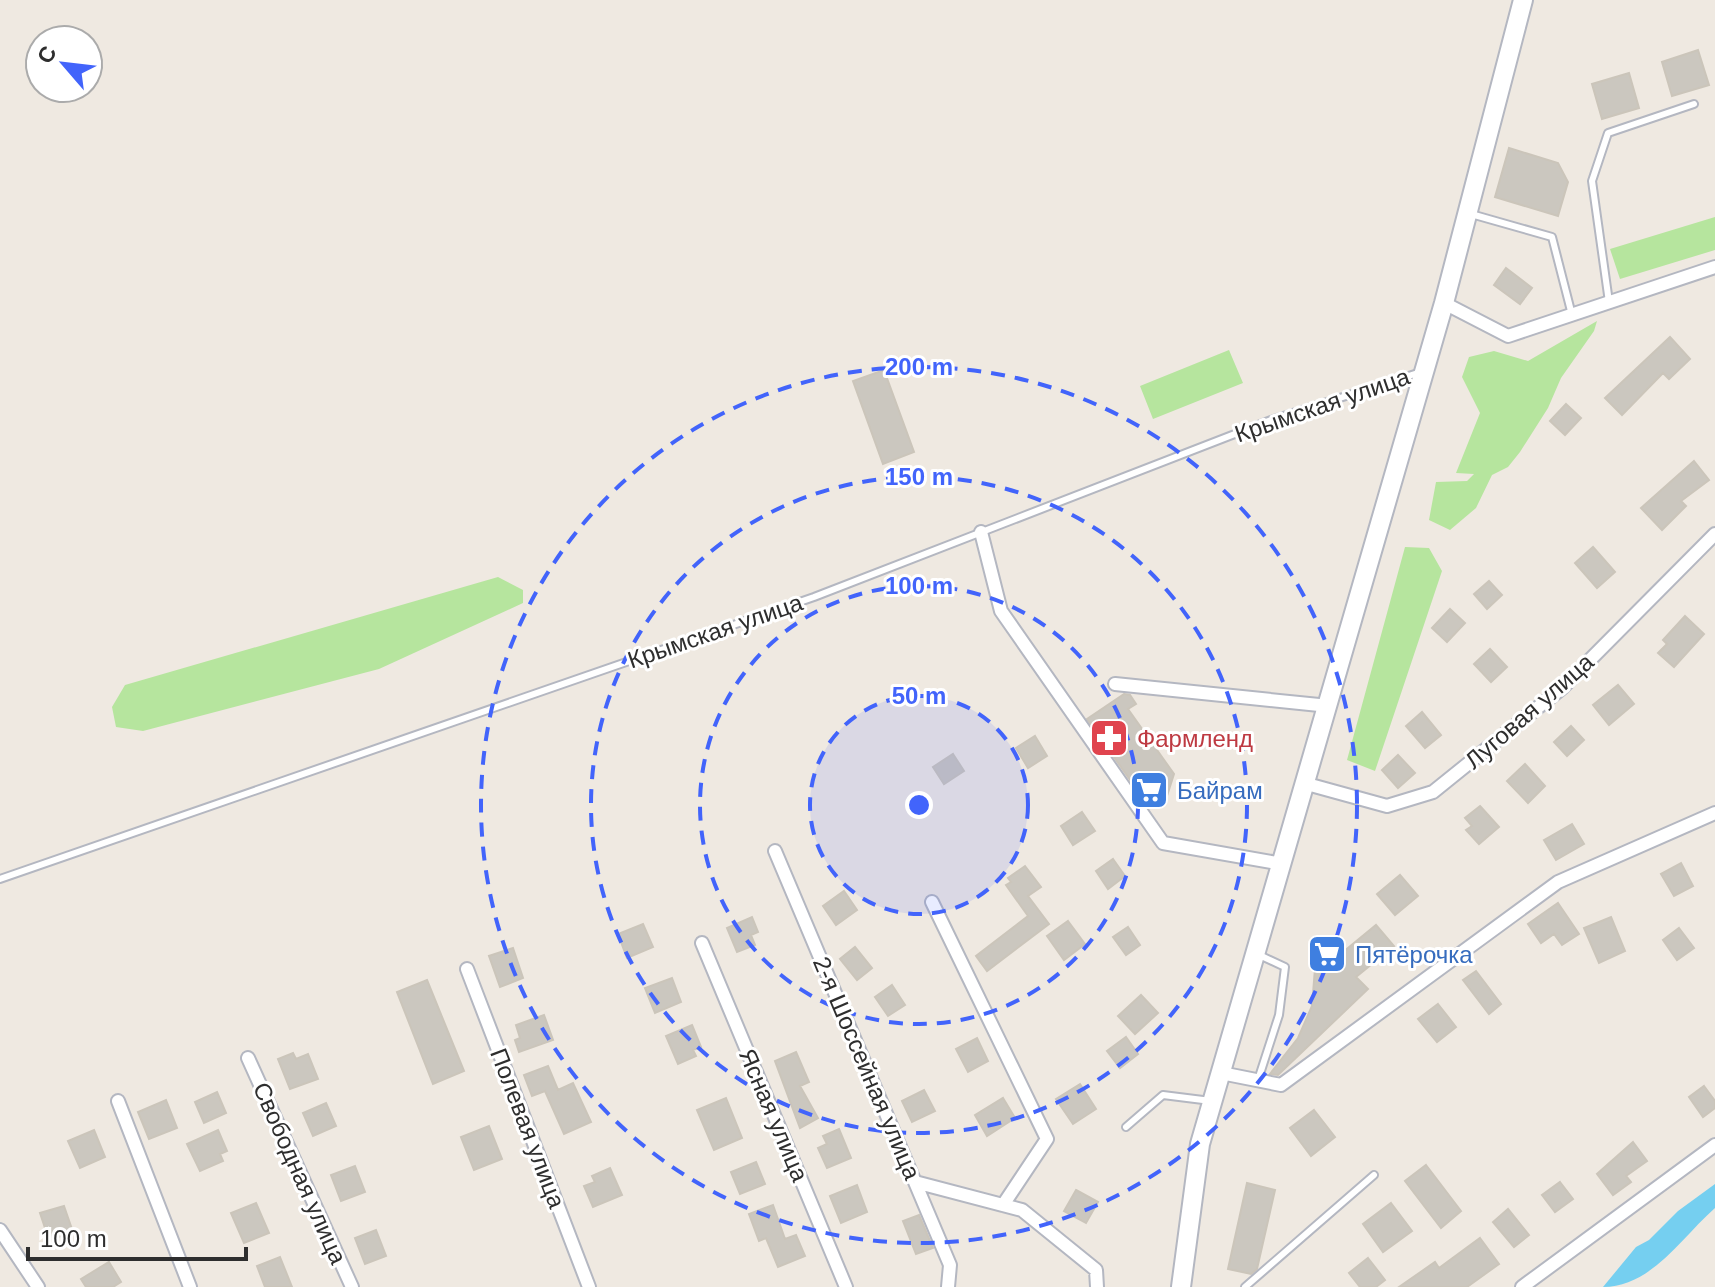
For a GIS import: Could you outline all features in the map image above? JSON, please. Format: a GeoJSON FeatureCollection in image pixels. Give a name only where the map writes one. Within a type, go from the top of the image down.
{"type":"FeatureCollection","features":[{"type":"Feature","properties":{"kind":"main road"},"geometry":{"type":"LineString","coordinates":[[1181,1287],[1200,1144],[1307,784],[1444,303],[1523,0]]}},
{"type":"Feature","properties":{"kind":"street"},"geometry":{"type":"LineString","coordinates":[[1444,303],[1508,336],[1715,267]]}},
{"type":"Feature","properties":{"kind":"street"},"geometry":{"type":"LineString","coordinates":[[981,532],[1001,611],[1163,843],[1283,864]]}},
{"type":"Feature","properties":{"kind":"street","name":"Луговая улица"},"geometry":{"type":"LineString","coordinates":[[1307,784],[1387,806],[1433,792],[1562,688],[1715,534]]}},
{"type":"Feature","properties":{"kind":"street"},"geometry":{"type":"LineString","coordinates":[[1115,684],[1329,706]]}},
{"type":"Feature","properties":{"kind":"street"},"geometry":{"type":"LineString","coordinates":[[1221,1073],[1281,1085],[1558,882],[1715,813]]}},
{"type":"Feature","properties":{"kind":"street","name":"2-я Шоссейная улица"},"geometry":{"type":"LineString","coordinates":[[775,851],[950,1265],[948,1287]]}},
{"type":"Feature","properties":{"kind":"street"},"geometry":{"type":"LineString","coordinates":[[932,902],[1047,1139],[1003,1205]]}},
{"type":"Feature","properties":{"kind":"street","name":"Ясная улица"},"geometry":{"type":"LineString","coordinates":[[702,943],[846,1287]]}},
{"type":"Feature","properties":{"kind":"street","name":"Полевая улица"},"geometry":{"type":"LineString","coordinates":[[467,969],[589,1287]]}},
{"type":"Feature","properties":{"kind":"street","name":"Свободная улица"},"geometry":{"type":"LineString","coordinates":[[248,1058],[352,1287]]}},
{"type":"Feature","properties":{"kind":"street"},"geometry":{"type":"LineString","coordinates":[[118,1101],[190,1287]]}},
{"type":"Feature","properties":{"kind":"street"},"geometry":{"type":"LineString","coordinates":[[1522,1287],[1715,1145]]}},
{"type":"Feature","properties":{"kind":"street"},"geometry":{"type":"LineString","coordinates":[[915,1182],[1022,1210],[1096,1270],[1097,1287]]}},
{"type":"Feature","properties":{"kind":"street"},"geometry":{"type":"LineString","coordinates":[[0,1230],[38,1287]]}},
{"type":"Feature","properties":{"kind":"lane"},"geometry":{"type":"LineString","coordinates":[[1609,302],[1592,181],[1608,133],[1694,104]]}},
{"type":"Feature","properties":{"kind":"lane"},"geometry":{"type":"LineString","coordinates":[[1468,213],[1552,237],[1572,315]]}},
{"type":"Feature","properties":{"kind":"lane","name":"Крымская улица"},"geometry":{"type":"LineString","coordinates":[[0,879],[814,597],[1271,420],[1424,371]]}},
{"type":"Feature","properties":{"kind":"lane"},"geometry":{"type":"LineString","coordinates":[[1256,954],[1285,967],[1279,1015],[1258,1080]]}},
{"type":"Feature","properties":{"kind":"lane"},"geometry":{"type":"LineString","coordinates":[[1126,1127],[1163,1095],[1213,1101]]}},
{"type":"Feature","properties":{"kind":"lane"},"geometry":{"type":"LineString","coordinates":[[1245,1287],[1374,1175]]}},
{"type":"Feature","properties":{"kind":"green space"},"geometry":{"type":"Polygon","coordinates":[[[1715,217],[1715,250],[1620,279],[1610,249],[1715,217]]]}},
{"type":"Feature","properties":{"kind":"green space"},"geometry":{"type":"Polygon","coordinates":[[[1597,321],[1594,331],[1561,378],[1548,408],[1520,452],[1508,467],[1492,475],[1476,508],[1450,530],[1429,520],[1436,482],[1467,481],[1474,474],[1456,473],[1480,413],[1462,377],[1469,357],[1494,351],[1528,361],[1597,321]]]}},
{"type":"Feature","properties":{"kind":"green space"},"geometry":{"type":"Polygon","coordinates":[[[1229,350],[1243,383],[1153,419],[1140,386],[1229,350]]]}},
{"type":"Feature","properties":{"kind":"green space"},"geometry":{"type":"Polygon","coordinates":[[[1405,547],[1429,548],[1442,571],[1375,771],[1347,760],[1405,547]]]}},
{"type":"Feature","properties":{"kind":"green space"},"geometry":{"type":"Polygon","coordinates":[[[498,577],[523,590],[523,603],[379,669],[143,731],[116,727],[112,707],[125,685],[498,577]]]}},
{"type":"Feature","properties":{"kind":"water"},"geometry":{"type":"Polygon","coordinates":[[[1715,1184],[1715,1208],[1664,1259],[1636,1279],[1603,1287],[1636,1247],[1649,1240],[1678,1211],[1715,1184]]]}},
{"type":"Feature","properties":{"kind":"building"},"geometry":{"type":"Polygon","coordinates":[[[1698,50],[1709,85],[1672,96],[1662,62],[1698,50]]]}},
{"type":"Feature","properties":{"kind":"building"},"geometry":{"type":"Polygon","coordinates":[[[1629,73],[1639,108],[1602,119],[1592,84],[1629,73]]]}},
{"type":"Feature","properties":{"kind":"building"},"geometry":{"type":"Polygon","coordinates":[[[1509,148],[1558,163],[1568,182],[1558,216],[1495,197],[1509,148]]]}},
{"type":"Feature","properties":{"kind":"building"},"geometry":{"type":"Polygon","coordinates":[[[1506,268],[1532,288],[1520,304],[1494,285],[1506,268]]]}},
{"type":"Feature","properties":{"kind":"building"},"geometry":{"type":"Polygon","coordinates":[[[1670,337],[1690,359],[1669,379],[1663,373],[1622,415],[1605,398],[1670,337]]]}},
{"type":"Feature","properties":{"kind":"building"},"geometry":{"type":"Polygon","coordinates":[[[884,370],[914,452],[883,464],[853,381],[884,370]]]}},
{"type":"Feature","properties":{"kind":"building"},"geometry":{"type":"Polygon","coordinates":[[[1566,404],[1581,418],[1565,435],[1550,421],[1566,404]]]}},
{"type":"Feature","properties":{"kind":"building"},"geometry":{"type":"Polygon","coordinates":[[[1694,461],[1709,480],[1681,501],[1686,506],[1662,530],[1641,508],[1694,461]]]}},
{"type":"Feature","properties":{"kind":"building"},"geometry":{"type":"Polygon","coordinates":[[[1593,547],[1615,572],[1597,588],[1575,563],[1593,547]]]}},
{"type":"Feature","properties":{"kind":"building"},"geometry":{"type":"Polygon","coordinates":[[[1489,581],[1502,595],[1487,609],[1474,594],[1489,581]]]}},
{"type":"Feature","properties":{"kind":"building"},"geometry":{"type":"Polygon","coordinates":[[[1450,609],[1465,623],[1447,642],[1432,628],[1450,609]]]}},
{"type":"Feature","properties":{"kind":"building"},"geometry":{"type":"Polygon","coordinates":[[[1685,616],[1704,634],[1674,667],[1658,653],[1667,644],[1663,640],[1685,616]]]}},
{"type":"Feature","properties":{"kind":"building"},"geometry":{"type":"Polygon","coordinates":[[[1490,649],[1507,667],[1491,682],[1474,664],[1490,649]]]}},
{"type":"Feature","properties":{"kind":"building"},"geometry":{"type":"Polygon","coordinates":[[[1618,685],[1634,704],[1609,725],[1593,705],[1618,685]]]}},
{"type":"Feature","properties":{"kind":"building"},"geometry":{"type":"Polygon","coordinates":[[[1124,694],[1130,695],[1136,704],[1128,709],[1174,774],[1167,796],[1150,808],[1087,719],[1124,694]]]}},
{"type":"Feature","properties":{"kind":"building"},"geometry":{"type":"Polygon","coordinates":[[[1422,712],[1441,735],[1425,748],[1406,726],[1422,712]]]}},
{"type":"Feature","properties":{"kind":"building"},"geometry":{"type":"Polygon","coordinates":[[[1571,726],[1584,740],[1567,756],[1554,742],[1571,726]]]}},
{"type":"Feature","properties":{"kind":"building"},"geometry":{"type":"Polygon","coordinates":[[[1035,736],[1047,756],[1028,768],[1016,748],[1035,736]]]}},
{"type":"Feature","properties":{"kind":"building"},"geometry":{"type":"Polygon","coordinates":[[[953,754],[964,771],[944,784],[933,767],[953,754]]]}},
{"type":"Feature","properties":{"kind":"building"},"geometry":{"type":"Polygon","coordinates":[[[1398,755],[1415,773],[1398,788],[1382,770],[1398,755]]]}},
{"type":"Feature","properties":{"kind":"building"},"geometry":{"type":"Polygon","coordinates":[[[1525,764],[1545,786],[1528,803],[1507,781],[1525,764]]]}},
{"type":"Feature","properties":{"kind":"building"},"geometry":{"type":"Polygon","coordinates":[[[1480,806],[1499,827],[1479,844],[1466,830],[1472,826],[1465,818],[1480,806]]]}},
{"type":"Feature","properties":{"kind":"building"},"geometry":{"type":"Polygon","coordinates":[[[1082,812],[1095,831],[1073,845],[1061,826],[1082,812]]]}},
{"type":"Feature","properties":{"kind":"building"},"geometry":{"type":"Polygon","coordinates":[[[1572,824],[1584,844],[1556,860],[1544,840],[1572,824]]]}},
{"type":"Feature","properties":{"kind":"building"},"geometry":{"type":"Polygon","coordinates":[[[1113,859],[1125,876],[1108,889],[1096,871],[1113,859]]]}},
{"type":"Feature","properties":{"kind":"building"},"geometry":{"type":"Polygon","coordinates":[[[1681,863],[1693,886],[1674,896],[1661,874],[1681,863]]]}},
{"type":"Feature","properties":{"kind":"building"},"geometry":{"type":"Polygon","coordinates":[[[1025,866],[1041,887],[1028,896],[1049,924],[987,971],[976,956],[1028,916],[1006,885],[1011,882],[1008,878],[1025,866]]]}},
{"type":"Feature","properties":{"kind":"building"},"geometry":{"type":"Polygon","coordinates":[[[1400,875],[1418,896],[1395,915],[1377,894],[1400,875]]]}},
{"type":"Feature","properties":{"kind":"building"},"geometry":{"type":"Polygon","coordinates":[[[844,891],[857,910],[836,925],[823,906],[844,891]]]}},
{"type":"Feature","properties":{"kind":"building"},"geometry":{"type":"Polygon","coordinates":[[[1558,903],[1579,934],[1562,945],[1554,934],[1541,943],[1528,924],[1558,903]]]}},
{"type":"Feature","properties":{"kind":"building"},"geometry":{"type":"Polygon","coordinates":[[[752,917],[758,932],[751,935],[755,945],[737,952],[727,928],[752,917]]]}},
{"type":"Feature","properties":{"kind":"building"},"geometry":{"type":"Polygon","coordinates":[[[1611,917],[1625,951],[1599,963],[1584,928],[1611,917]]]}},
{"type":"Feature","properties":{"kind":"building"},"geometry":{"type":"Polygon","coordinates":[[[1068,921],[1085,944],[1064,960],[1047,936],[1068,921]]]}},
{"type":"Feature","properties":{"kind":"building"},"geometry":{"type":"Polygon","coordinates":[[[643,924],[653,947],[627,958],[618,934],[643,924]]]}},
{"type":"Feature","properties":{"kind":"building"},"geometry":{"type":"Polygon","coordinates":[[[1376,925],[1394,946],[1356,977],[1368,989],[1278,1075],[1270,1074],[1298,1038],[1312,1006],[1316,956],[1327,946],[1337,957],[1376,925]]]}},
{"type":"Feature","properties":{"kind":"building"},"geometry":{"type":"Polygon","coordinates":[[[1128,927],[1140,945],[1126,955],[1113,937],[1128,927]]]}},
{"type":"Feature","properties":{"kind":"building"},"geometry":{"type":"Polygon","coordinates":[[[1679,928],[1694,948],[1677,960],[1663,940],[1679,928]]]}},
{"type":"Feature","properties":{"kind":"building"},"geometry":{"type":"Polygon","coordinates":[[[855,947],[872,968],[857,980],[840,959],[855,947]]]}},
{"type":"Feature","properties":{"kind":"building"},"geometry":{"type":"Polygon","coordinates":[[[513,948],[523,978],[500,987],[489,956],[513,948]]]}},
{"type":"Feature","properties":{"kind":"building"},"geometry":{"type":"Polygon","coordinates":[[[1476,971],[1501,1004],[1489,1014],[1463,980],[1476,971]]]}},
{"type":"Feature","properties":{"kind":"building"},"geometry":{"type":"Polygon","coordinates":[[[672,978],[681,1002],[655,1013],[645,988],[672,978]]]}},
{"type":"Feature","properties":{"kind":"building"},"geometry":{"type":"Polygon","coordinates":[[[427,980],[464,1071],[433,1084],[397,992],[427,980]]]}},
{"type":"Feature","properties":{"kind":"building"},"geometry":{"type":"Polygon","coordinates":[[[892,985],[905,1005],[888,1016],[875,997],[892,985]]]}},
{"type":"Feature","properties":{"kind":"building"},"geometry":{"type":"Polygon","coordinates":[[[1141,995],[1158,1013],[1135,1034],[1118,1016],[1141,995]]]}},
{"type":"Feature","properties":{"kind":"building"},"geometry":{"type":"Polygon","coordinates":[[[1438,1004],[1456,1027],[1437,1042],[1418,1019],[1438,1004]]]}},
{"type":"Feature","properties":{"kind":"building"},"geometry":{"type":"Polygon","coordinates":[[[544,1015],[553,1040],[519,1052],[515,1040],[520,1038],[516,1025],[544,1015]]]}},
{"type":"Feature","properties":{"kind":"building"},"geometry":{"type":"Polygon","coordinates":[[[692,1025],[701,1047],[693,1050],[696,1056],[678,1064],[666,1036],[692,1025]]]}},
{"type":"Feature","properties":{"kind":"building"},"geometry":{"type":"Polygon","coordinates":[[[1126,1037],[1138,1054],[1120,1068],[1107,1051],[1126,1037]]]}},
{"type":"Feature","properties":{"kind":"building"},"geometry":{"type":"Polygon","coordinates":[[[977,1038],[988,1061],[968,1072],[956,1049],[977,1038]]]}},
{"type":"Feature","properties":{"kind":"building"},"geometry":{"type":"Polygon","coordinates":[[[796,1052],[809,1082],[800,1086],[818,1118],[800,1128],[775,1061],[796,1052]]]}},
{"type":"Feature","properties":{"kind":"building"},"geometry":{"type":"Polygon","coordinates":[[[293,1053],[296,1059],[308,1054],[318,1079],[290,1089],[278,1059],[293,1053]]]}},
{"type":"Feature","properties":{"kind":"building"},"geometry":{"type":"Polygon","coordinates":[[[548,1066],[558,1090],[573,1083],[591,1122],[564,1134],[545,1091],[532,1096],[524,1075],[548,1066]]]}},
{"type":"Feature","properties":{"kind":"building"},"geometry":{"type":"Polygon","coordinates":[[[1080,1084],[1096,1109],[1073,1124],[1056,1099],[1080,1084]]]}},
{"type":"Feature","properties":{"kind":"building"},"geometry":{"type":"Polygon","coordinates":[[[1704,1086],[1715,1101],[1715,1108],[1703,1117],[1689,1097],[1704,1086]]]}},
{"type":"Feature","properties":{"kind":"building"},"geometry":{"type":"Polygon","coordinates":[[[924,1090],[935,1111],[912,1122],[902,1101],[924,1090]]]}},
{"type":"Feature","properties":{"kind":"building"},"geometry":{"type":"Polygon","coordinates":[[[217,1092],[226,1113],[204,1123],[195,1102],[217,1092]]]}},
{"type":"Feature","properties":{"kind":"building"},"geometry":{"type":"Polygon","coordinates":[[[726,1098],[742,1138],[714,1150],[697,1110],[726,1098]]]}},
{"type":"Feature","properties":{"kind":"building"},"geometry":{"type":"Polygon","coordinates":[[[1003,1098],[1015,1118],[987,1136],[975,1115],[1003,1098]]]}},
{"type":"Feature","properties":{"kind":"building"},"geometry":{"type":"Polygon","coordinates":[[[166,1100],[177,1128],[149,1139],[138,1112],[166,1100]]]}},
{"type":"Feature","properties":{"kind":"building"},"geometry":{"type":"Polygon","coordinates":[[[326,1103],[336,1126],[313,1136],[303,1113],[326,1103]]]}},
{"type":"Feature","properties":{"kind":"building"},"geometry":{"type":"Polygon","coordinates":[[[1314,1110],[1335,1137],[1311,1156],[1290,1128],[1314,1110]]]}},
{"type":"Feature","properties":{"kind":"building"},"geometry":{"type":"Polygon","coordinates":[[[489,1126],[502,1159],[474,1170],[461,1137],[489,1126]]]}},
{"type":"Feature","properties":{"kind":"building"},"geometry":{"type":"Polygon","coordinates":[[[839,1129],[851,1158],[827,1168],[818,1148],[827,1144],[823,1136],[839,1129]]]}},
{"type":"Feature","properties":{"kind":"building"},"geometry":{"type":"Polygon","coordinates":[[[94,1130],[105,1157],[80,1168],[68,1141],[94,1130]]]}},
{"type":"Feature","properties":{"kind":"building"},"geometry":{"type":"Polygon","coordinates":[[[218,1130],[227,1151],[220,1154],[223,1161],[200,1171],[187,1144],[218,1130]]]}},
{"type":"Feature","properties":{"kind":"building"},"geometry":{"type":"Polygon","coordinates":[[[1633,1142],[1647,1161],[1626,1176],[1631,1182],[1613,1195],[1597,1174],[1633,1142]]]}},
{"type":"Feature","properties":{"kind":"building"},"geometry":{"type":"Polygon","coordinates":[[[756,1162],[765,1184],[740,1194],[731,1172],[756,1162]]]}},
{"type":"Feature","properties":{"kind":"building"},"geometry":{"type":"Polygon","coordinates":[[[1426,1165],[1461,1211],[1441,1228],[1405,1181],[1426,1165]]]}},
{"type":"Feature","properties":{"kind":"building"},"geometry":{"type":"Polygon","coordinates":[[[355,1166],[365,1192],[341,1201],[331,1175],[355,1166]]]}},
{"type":"Feature","properties":{"kind":"building"},"geometry":{"type":"Polygon","coordinates":[[[610,1168],[622,1195],[593,1207],[584,1186],[595,1182],[592,1176],[610,1168]]]}},
{"type":"Feature","properties":{"kind":"building"},"geometry":{"type":"Polygon","coordinates":[[[1560,1182],[1573,1199],[1555,1212],[1542,1195],[1560,1182]]]}},
{"type":"Feature","properties":{"kind":"building"},"geometry":{"type":"Polygon","coordinates":[[[1247,1183],[1275,1190],[1257,1269],[1251,1274],[1228,1269],[1247,1183]]]}},
{"type":"Feature","properties":{"kind":"building"},"geometry":{"type":"Polygon","coordinates":[[[857,1185],[867,1212],[841,1223],[830,1196],[857,1185]]]}},
{"type":"Feature","properties":{"kind":"building"},"geometry":{"type":"Polygon","coordinates":[[[1076,1190],[1098,1202],[1086,1223],[1064,1211],[1076,1190]]]}},
{"type":"Feature","properties":{"kind":"building"},"geometry":{"type":"Polygon","coordinates":[[[256,1203],[269,1233],[244,1243],[231,1213],[256,1203]]]}},
{"type":"Feature","properties":{"kind":"building"},"geometry":{"type":"Polygon","coordinates":[[[1391,1203],[1412,1231],[1383,1252],[1363,1224],[1391,1203]]]}},
{"type":"Feature","properties":{"kind":"building"},"geometry":{"type":"Polygon","coordinates":[[[773,1205],[785,1239],[796,1235],[805,1256],[778,1267],[766,1238],[759,1241],[749,1214],[773,1205]]]}},
{"type":"Feature","properties":{"kind":"building"},"geometry":{"type":"Polygon","coordinates":[[[64,1206],[73,1232],[49,1240],[40,1213],[64,1206]]]}},
{"type":"Feature","properties":{"kind":"building"},"geometry":{"type":"Polygon","coordinates":[[[1508,1209],[1529,1235],[1514,1247],[1493,1222],[1508,1209]]]}},
{"type":"Feature","properties":{"kind":"building"},"geometry":{"type":"Polygon","coordinates":[[[919,1215],[933,1248],[916,1254],[903,1221],[919,1215]]]}},
{"type":"Feature","properties":{"kind":"building"},"geometry":{"type":"Polygon","coordinates":[[[376,1230],[386,1256],[365,1264],[355,1238],[376,1230]]]}},
{"type":"Feature","properties":{"kind":"building"},"geometry":{"type":"Polygon","coordinates":[[[1480,1238],[1499,1264],[1467,1287],[1399,1287],[1435,1262],[1439,1268],[1480,1238]]]}},
{"type":"Feature","properties":{"kind":"building"},"geometry":{"type":"Polygon","coordinates":[[[280,1257],[292,1287],[265,1287],[257,1266],[280,1257]]]}},
{"type":"Feature","properties":{"kind":"building"},"geometry":{"type":"Polygon","coordinates":[[[1368,1258],[1385,1280],[1376,1287],[1360,1287],[1349,1273],[1368,1258]]]}},
{"type":"Feature","properties":{"kind":"building"},"geometry":{"type":"Polygon","coordinates":[[[109,1262],[121,1282],[113,1287],[86,1287],[81,1279],[109,1262]]]}},
{"type":"Feature","properties":{"kind":"place","name":"Фармленд"},"geometry":{"type":"Point","coordinates":[1109,738]}},
{"type":"Feature","properties":{"kind":"place","name":"Байрам"},"geometry":{"type":"Point","coordinates":[1149,790]}},
{"type":"Feature","properties":{"kind":"place","name":"Пятёрочка"},"geometry":{"type":"Point","coordinates":[1327,954]}}]}
